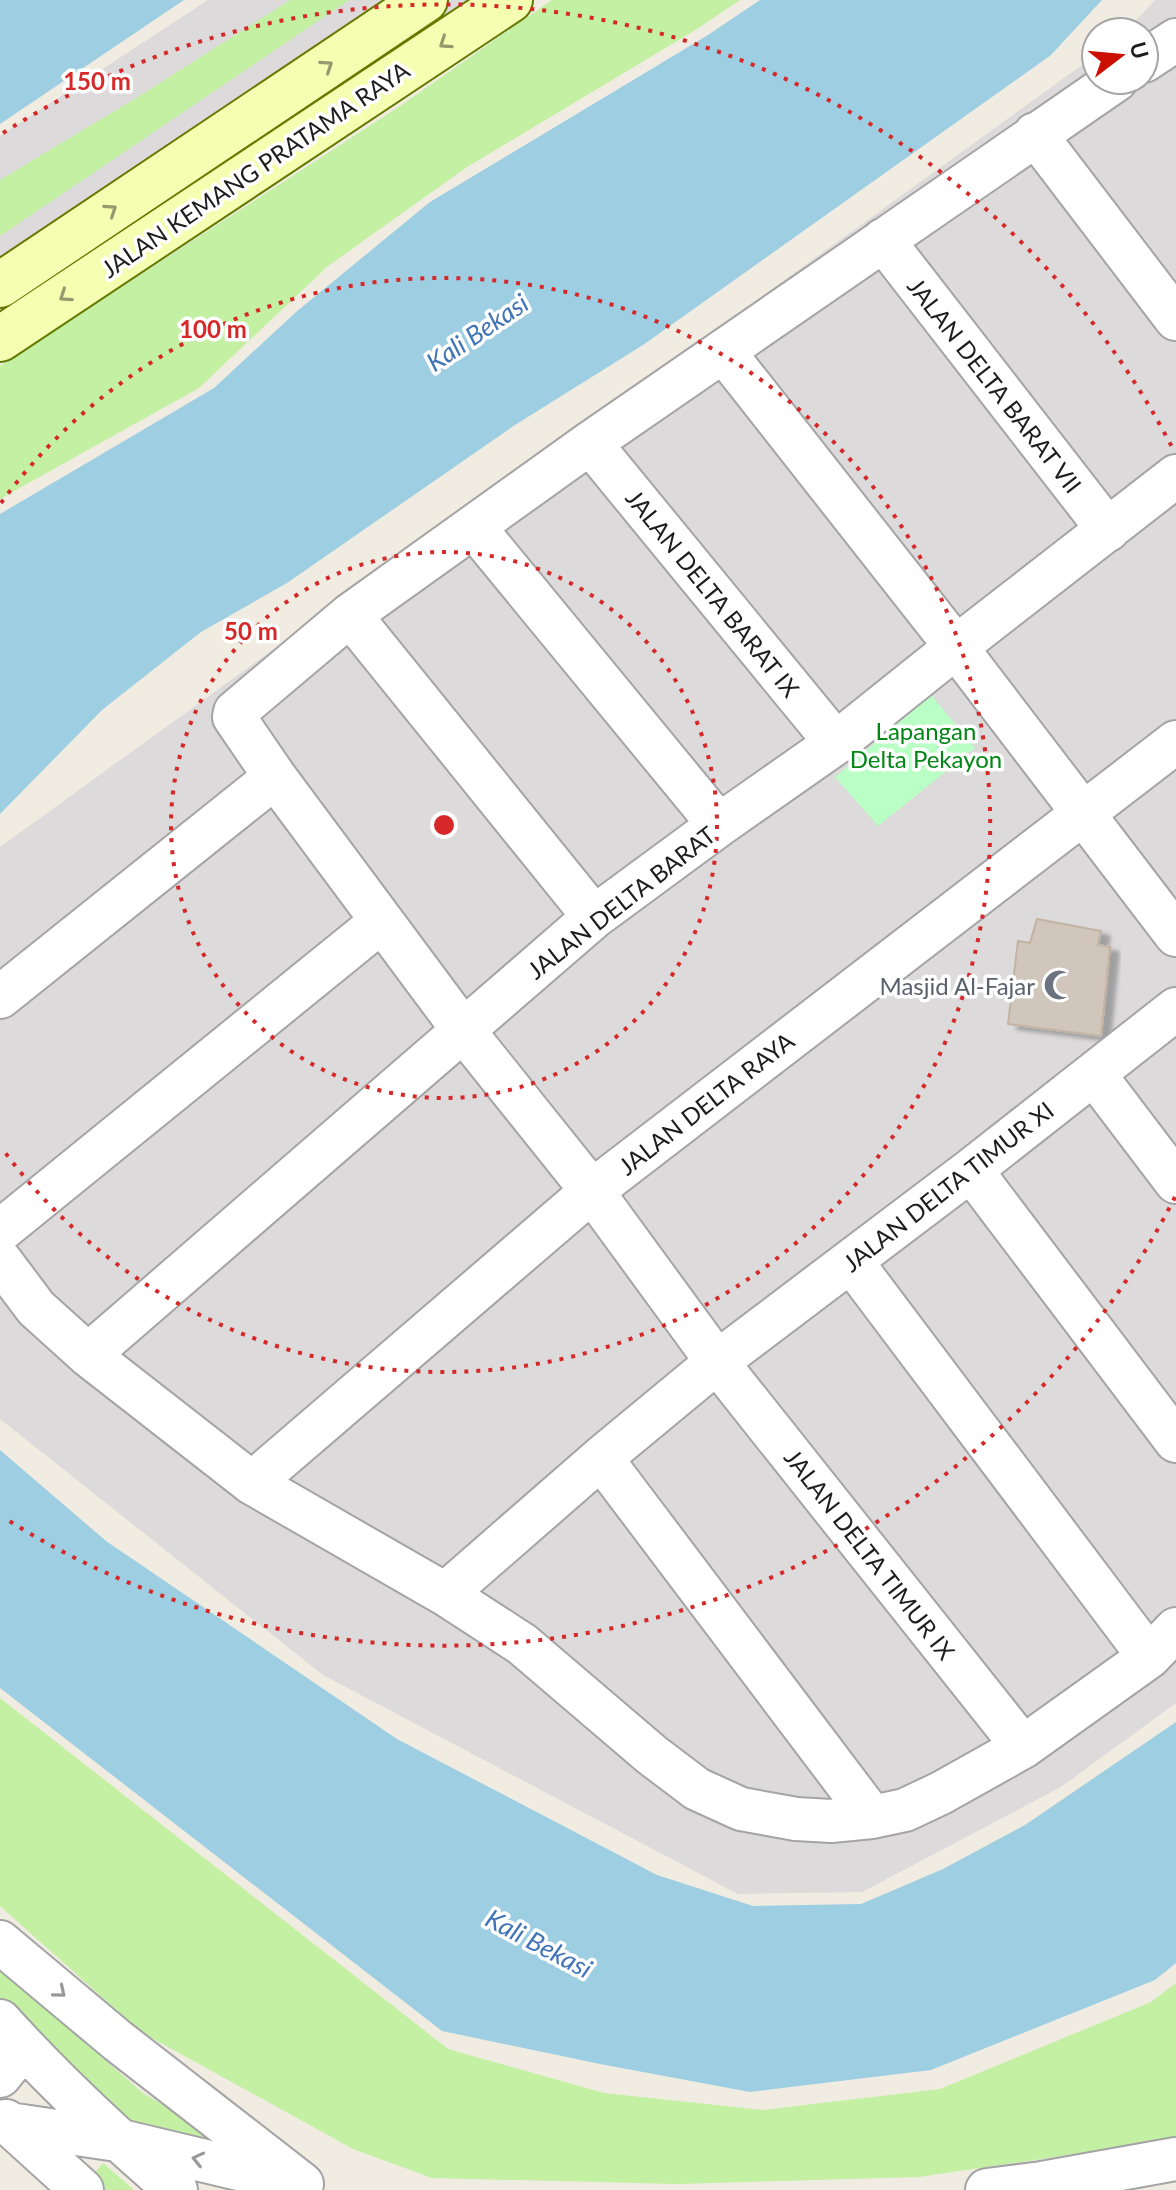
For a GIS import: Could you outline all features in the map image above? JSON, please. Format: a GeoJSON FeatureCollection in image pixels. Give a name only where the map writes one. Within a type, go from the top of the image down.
{"type":"FeatureCollection","features":[{"type":"Feature","properties":{"kind":"street","name":"JALAN KEMANG PRATAMA RAYA"},"geometry":{"type":"LineString","coordinates":[[0,285],[425,0]]}},
{"type":"Feature","properties":{"kind":"street","name":"JALAN KEMANG PRATAMA RAYA"},"geometry":{"type":"LineString","coordinates":[[0,339],[510,0]]}},
{"type":"Feature","properties":{"kind":"street"},"geometry":{"type":"LineString","coordinates":[[594,917],[350,615],[590,443],[1092,96]]}},
{"type":"Feature","properties":{"kind":"street"},"geometry":{"type":"LineString","coordinates":[[1035,134],[1168,293]]}},
{"type":"Feature","properties":{"kind":"street","name":"JALAN DELTA BARAT VII"},"geometry":{"type":"LineString","coordinates":[[883,240],[1108,530]]}},
{"type":"Feature","properties":{"kind":"street"},"geometry":{"type":"LineString","coordinates":[[724,352],[956,647],[1176,935]]}},
{"type":"Feature","properties":{"kind":"street","name":"JALAN DELTA BARAT IX"},"geometry":{"type":"LineString","coordinates":[[590,443],[836,743]]}},
{"type":"Feature","properties":{"kind":"street","name":"JALAN DELTA BARAT"},"geometry":{"type":"LineString","coordinates":[[88,1355],[594,917],[836,743],[1176,476]]}},
{"type":"Feature","properties":{"kind":"street"},"geometry":{"type":"LineString","coordinates":[[474,527],[719,825]]}},
{"type":"Feature","properties":{"kind":"street","name":"JALAN DELTA TIMUR IX"},"geometry":{"type":"LineString","coordinates":[[350,615],[235,712],[235,721],[463,1030],[592,1191],[717,1362],[1023,1747]]}},
{"type":"Feature","properties":{"kind":"street","name":"JALAN DELTA RAYA"},"geometry":{"type":"LineString","coordinates":[[252,1483],[592,1191],[1176,742]]}},
{"type":"Feature","properties":{"kind":"street"},"geometry":{"type":"LineString","coordinates":[[0,997],[275,777]]}},
{"type":"Feature","properties":{"kind":"street"},"geometry":{"type":"LineString","coordinates":[[0,1231],[382,921]]}},
{"type":"Feature","properties":{"kind":"street","name":"JALAN DELTA TIMUR XI"},"geometry":{"type":"LineString","coordinates":[[445,1594],[717,1362],[971,1170],[1176,1009]]}},
{"type":"Feature","properties":{"kind":"street"},"geometry":{"type":"LineString","coordinates":[[1094,1074],[1176,1182]]}},
{"type":"Feature","properties":{"kind":"street"},"geometry":{"type":"LineString","coordinates":[[971,1170],[1176,1441]]}},
{"type":"Feature","properties":{"kind":"street"},"geometry":{"type":"LineString","coordinates":[[0,1260],[36,1308],[88,1355],[252,1483],[445,1594],[522,1644],[652,1755],[697,1789],[741,1809],[796,1819],[831,1821],[905,1810],[941,1793],[1023,1747],[1162,1643],[851,1261]]}},
{"type":"Feature","properties":{"kind":"street"},"geometry":{"type":"LineString","coordinates":[[601,1458],[872,1817]]}},
{"type":"Feature","properties":{"kind":"street"},"geometry":{"type":"LineString","coordinates":[[0,1942],[118,2041],[316,2187]]}},
{"type":"Feature","properties":{"kind":"street"},"geometry":{"type":"LineString","coordinates":[[8,2048],[176,2190]]}},
{"type":"Feature","properties":{"kind":"street"},"geometry":{"type":"LineString","coordinates":[[4,2119],[117,2140],[316,2187]]}},
{"type":"Feature","properties":{"kind":"street"},"geometry":{"type":"LineString","coordinates":[[4,2119],[82,2190]]}},
{"type":"Feature","properties":{"kind":"street"},"geometry":{"type":"LineString","coordinates":[[987,2190],[1176,2159]]}},
{"type":"Feature","properties":{"kind":"shaded area"},"geometry":{"type":"Polygon","coordinates":[[[208,0],[533,0],[0,353],[0,136],[208,0]]]}},
{"type":"Feature","properties":{"kind":"shaded area"},"geometry":{"type":"Polygon","coordinates":[[[1155,0],[1176,0],[1176,1703],[1061,1787],[862,1892],[738,1894],[323,1675],[0,1419],[0,847],[1080,67],[1080,96],[1160,96],[1160,16],[1140,16],[1155,0]]]}},
{"type":"Feature","properties":{"kind":"green space"},"geometry":{"type":"Polygon","coordinates":[[[290,0],[349,0],[0,236],[0,180],[290,0]]]}},
{"type":"Feature","properties":{"kind":"green space"},"geometry":{"type":"Polygon","coordinates":[[[552,0],[740,0],[467,167],[328,266],[199,388],[0,499],[0,366],[400,106],[552,0]]]}},
{"type":"Feature","properties":{"kind":"green space","name":"Lapangan Delta Pekayon"},"geometry":{"type":"Polygon","coordinates":[[[931,695],[975,748],[878,826],[835,777],[931,695]]]}},
{"type":"Feature","properties":{"kind":"green space"},"geometry":{"type":"Polygon","coordinates":[[[0,1698],[448,2049],[604,2093],[763,2110],[940,2089],[1151,2002],[1176,1983],[1176,2139],[919,2177],[678,2184],[432,2178],[353,2149],[141,2032],[0,1906],[0,1698]]]}},
{"type":"Feature","properties":{"kind":"green space"},"geometry":{"type":"Polygon","coordinates":[[[0,1969],[144,2094],[250,2154],[158,2146],[0,2019],[0,1969]]]}},
{"type":"Feature","properties":{"kind":"green space"},"geometry":{"type":"Polygon","coordinates":[[[103,2163],[134,2190],[93,2190],[86,2184],[103,2163]]]}},
{"type":"Feature","properties":{"kind":"water"},"geometry":{"type":"Polygon","coordinates":[[[0,0],[184,0],[0,124],[0,0]]]}},
{"type":"Feature","properties":{"kind":"water","name":"Kali Bekasi"},"geometry":{"type":"Polygon","coordinates":[[[760,0],[1102,0],[1087,16],[1080,16],[1080,24],[1051,55],[643,345],[515,425],[287,583],[201,632],[102,710],[0,814],[0,514],[214,388],[296,312],[430,202],[708,35],[760,0]]]}},
{"type":"Feature","properties":{"kind":"water","name":"Kali Bekasi"},"geometry":{"type":"Polygon","coordinates":[[[0,1450],[106,1541],[397,1739],[657,1875],[753,1906],[861,1904],[943,1869],[1025,1825],[1176,1722],[1176,1963],[1155,1980],[931,2070],[750,2092],[442,2031],[0,1688],[0,1450]]]}},
{"type":"Feature","properties":{"kind":"building","name":"Masjid Al-Fajar"},"geometry":{"type":"Polygon","coordinates":[[[1037,919],[1101,931],[1098,945],[1110,947],[1101,1036],[1008,1024],[1018,941],[1030,943],[1037,919]]]}},
{"type":"Feature","properties":{"kind":"place","name":"Masjid Al-Fajar"},"geometry":{"type":"Point","coordinates":[1059,985]}}]}
